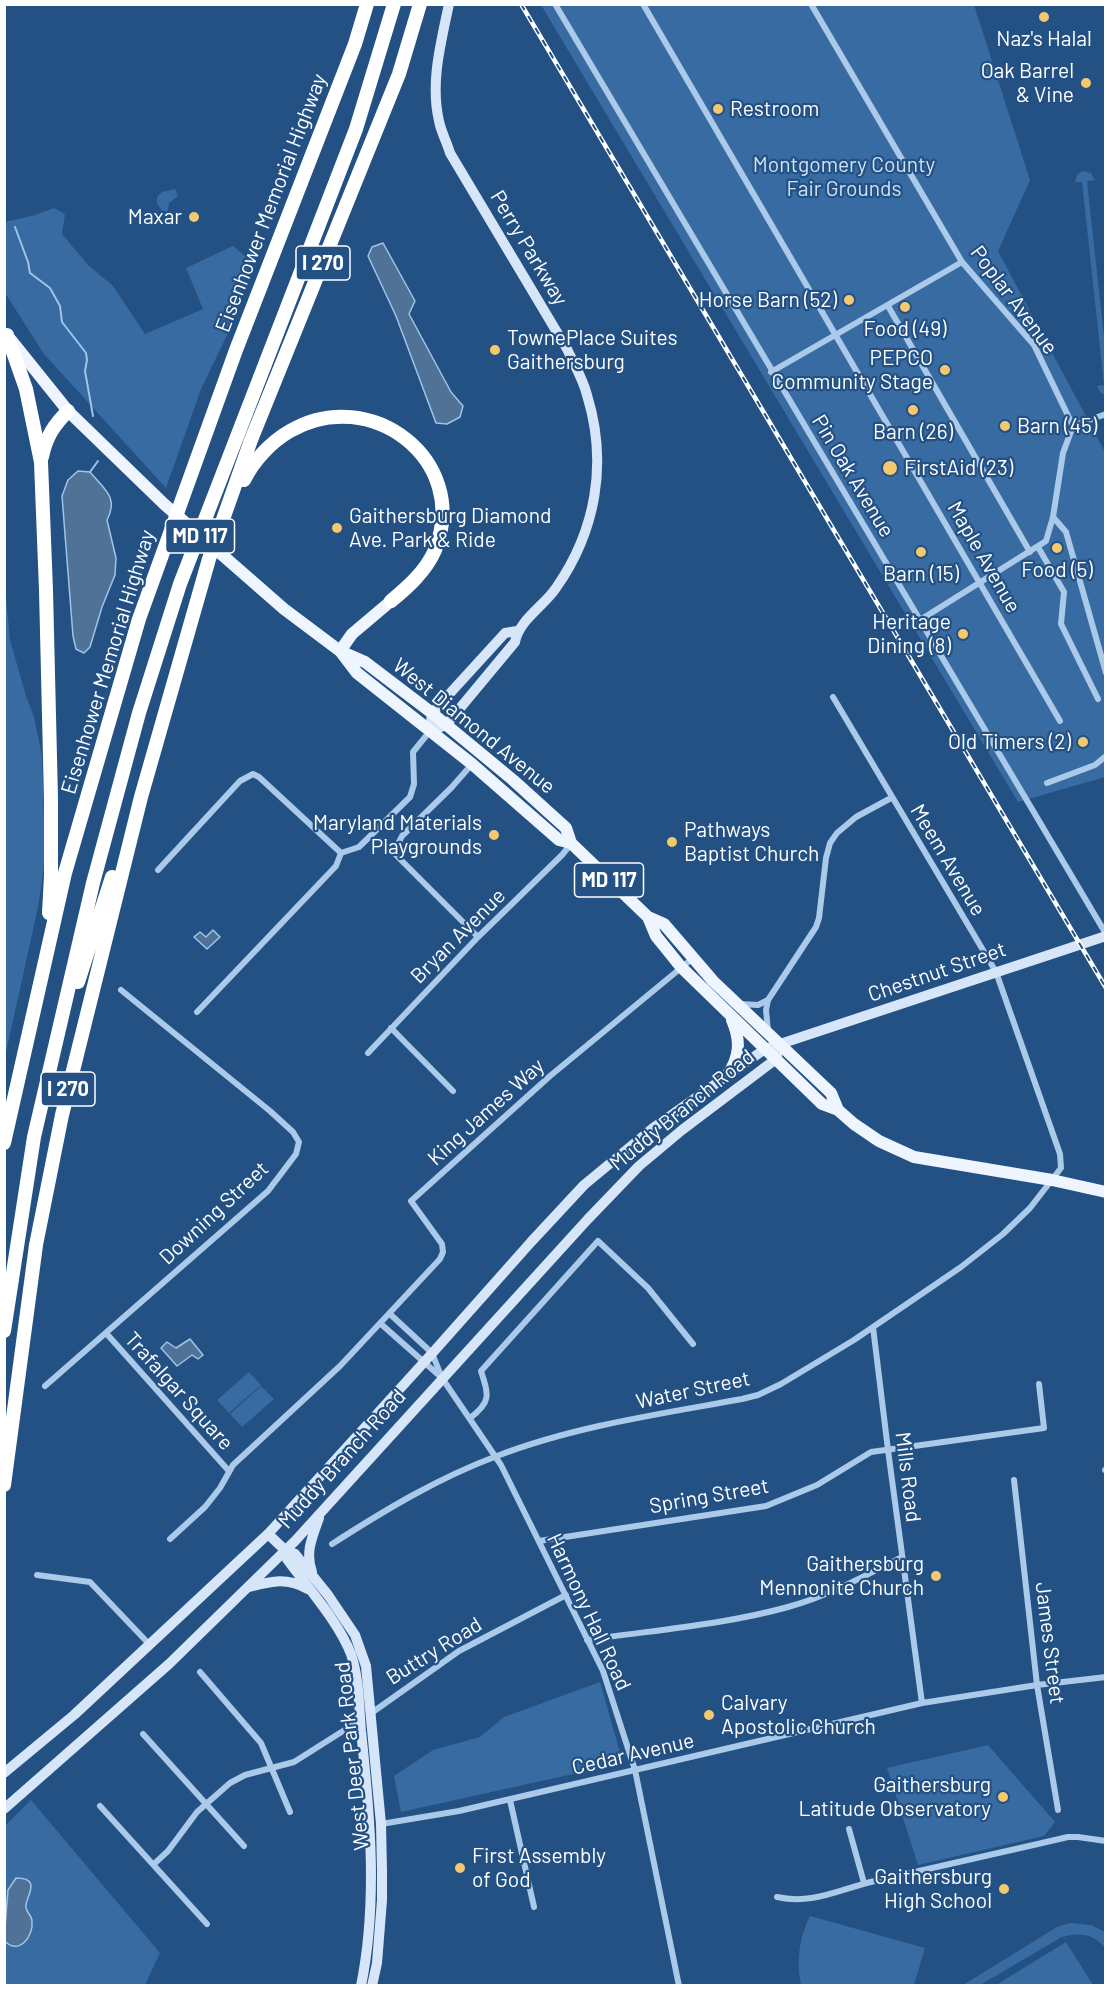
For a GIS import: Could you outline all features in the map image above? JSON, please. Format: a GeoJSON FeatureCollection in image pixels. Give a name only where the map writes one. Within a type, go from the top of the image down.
{"type":"FeatureCollection","features":[{"type":"Feature","properties":{"kind":"highway","name":"Eisenhower Memorial Highway"},"geometry":{"type":"LineString","coordinates":[[4,1143],[68,862],[139,619],[236,350],[355,44],[367,4]]}},
{"type":"Feature","properties":{"kind":"highway","name":"I 270"},"geometry":{"type":"LineString","coordinates":[[4,1331],[34,1137],[96,872],[139,713],[180,584],[356,129],[394,4]]}},
{"type":"Feature","properties":{"kind":"highway","name":"I 270"},"geometry":{"type":"LineString","coordinates":[[4,1485],[36,1245],[62,1114],[136,819],[204,574],[251,440],[399,75],[420,4]]}},
{"type":"Feature","properties":{"kind":"highway"},"geometry":{"type":"LineString","coordinates":[[6,333],[26,389],[41,462],[51,876],[46,954]]}},
{"type":"Feature","properties":{"kind":"highway"},"geometry":{"type":"LineString","coordinates":[[41,462],[45,441],[55,424],[68,411]]}},
{"type":"Feature","properties":{"kind":"highway"},"geometry":{"type":"LineString","coordinates":[[222,525],[247,473],[275,440],[297,427],[320,418],[336,416],[366,418],[392,428],[413,444],[433,472],[438,483],[442,516],[435,550],[425,567],[412,583],[391,601]]}},
{"type":"Feature","properties":{"kind":"highway"},"geometry":{"type":"LineString","coordinates":[[52,1062],[169,701]]}},
{"type":"Feature","properties":{"kind":"main road","name":"Perry Parkway"},"geometry":{"type":"LineString","coordinates":[[447,725],[515,642],[517,631],[552,595],[568,572],[587,530],[596,490],[597,453],[596,435],[588,396],[567,349],[450,153],[439,123],[435,75],[449,4]]}},
{"type":"Feature","properties":{"kind":"main road","name":"West Diamond Avenue"},"geometry":{"type":"LineString","coordinates":[[6,333],[68,411],[164,504],[284,609],[340,651],[365,662],[432,713],[566,828],[571,843],[648,917],[664,924],[738,1004],[831,1093],[838,1110]]}},
{"type":"Feature","properties":{"kind":"main road"},"geometry":{"type":"LineString","coordinates":[[340,651],[352,634],[391,601]]}},
{"type":"Feature","properties":{"kind":"main road","name":"Perry Parkway"},"geometry":{"type":"LineString","coordinates":[[432,713],[505,633],[517,631]]}},
{"type":"Feature","properties":{"kind":"main road","name":"West Diamond Avenue"},"geometry":{"type":"LineString","coordinates":[[340,651],[357,673],[472,764],[559,840],[571,843]]}},
{"type":"Feature","properties":{"kind":"main road"},"geometry":{"type":"LineString","coordinates":[[432,713],[430,731],[447,725]]}},
{"type":"Feature","properties":{"kind":"main road","name":"West Diamond Avenue"},"geometry":{"type":"LineString","coordinates":[[648,917],[656,936],[681,967],[822,1104],[838,1110],[871,1137],[914,1157],[1052,1180],[1106,1192]]}},
{"type":"Feature","properties":{"kind":"main road","name":"Chestnut Street"},"geometry":{"type":"LineString","coordinates":[[781,1044],[1106,935]]}},
{"type":"Feature","properties":{"kind":"main road"},"geometry":{"type":"LineString","coordinates":[[727,1076],[740,1047],[731,1016]]}},
{"type":"Feature","properties":{"kind":"main road","name":"Muddy Branch Road"},"geometry":{"type":"LineString","coordinates":[[4,1773],[74,1715],[268,1534],[531,1242],[592,1178],[653,1128],[765,1049],[781,1044]]}},
{"type":"Feature","properties":{"kind":"main road","name":"Muddy Branch Road"},"geometry":{"type":"LineString","coordinates":[[6,1809],[169,1664],[285,1551],[594,1212],[639,1166],[682,1130],[776,1059],[781,1044]]}},
{"type":"Feature","properties":{"kind":"main road"},"geometry":{"type":"LineString","coordinates":[[314,1578],[309,1563],[309,1544],[322,1513]]}},
{"type":"Feature","properties":{"kind":"main road","name":"West Deer Park Road"},"geometry":{"type":"LineString","coordinates":[[268,1534],[285,1551],[295,1554],[346,1621],[361,1649],[366,1666],[381,1824],[382,1899],[377,1962],[372,1986]]}},
{"type":"Feature","properties":{"kind":"main road","name":"West Deer Park Road"},"geometry":{"type":"LineString","coordinates":[[285,1551],[287,1559],[345,1641],[355,1667],[370,1828],[371,1890],[366,1961],[361,1986]]}},
{"type":"Feature","properties":{"kind":"main road"},"geometry":{"type":"LineString","coordinates":[[248,1587],[275,1580],[293,1582],[310,1590]]}},
{"type":"Feature","properties":{"kind":"street","name":"Pin Oak Avenue"},"geometry":{"type":"LineString","coordinates":[[555,4],[1106,935]]}},
{"type":"Feature","properties":{"kind":"street","name":"Maple Avenue"},"geometry":{"type":"LineString","coordinates":[[643,4],[1060,721]]}},
{"type":"Feature","properties":{"kind":"street","name":"Poplar Avenue"},"geometry":{"type":"LineString","coordinates":[[811,4],[962,262],[1034,345],[1073,426]]}},
{"type":"Feature","properties":{"kind":"street"},"geometry":{"type":"LineString","coordinates":[[771,372],[962,262]]}},
{"type":"Feature","properties":{"kind":"street"},"geometry":{"type":"LineString","coordinates":[[888,306],[1030,552]]}},
{"type":"Feature","properties":{"kind":"street"},"geometry":{"type":"LineString","coordinates":[[920,620],[1038,547],[1048,536],[1063,453],[1073,426],[1106,414]]}},
{"type":"Feature","properties":{"kind":"street"},"geometry":{"type":"LineString","coordinates":[[1053,518],[1066,532],[1106,673]]}},
{"type":"Feature","properties":{"kind":"street"},"geometry":{"type":"LineString","coordinates":[[1038,547],[1064,592],[1061,624],[1098,699]]}},
{"type":"Feature","properties":{"kind":"street","name":"Meem Avenue"},"geometry":{"type":"LineString","coordinates":[[833,697],[996,972],[1060,1154],[1061,1168],[1052,1180]]}},
{"type":"Feature","properties":{"kind":"street","name":"West Diamond Avenue"},"geometry":{"type":"LineString","coordinates":[[197,1012],[336,866],[342,853],[359,847],[410,797],[414,784],[413,752],[430,731]]}},
{"type":"Feature","properties":{"kind":"street"},"geometry":{"type":"LineString","coordinates":[[478,937],[396,855],[396,845],[402,836],[451,788],[480,752]]}},
{"type":"Feature","properties":{"kind":"street"},"geometry":{"type":"LineString","coordinates":[[1047,783],[1095,765],[1106,756]]}},
{"type":"Feature","properties":{"kind":"street"},"geometry":{"type":"LineString","coordinates":[[158,870],[240,781],[253,774],[342,853]]}},
{"type":"Feature","properties":{"kind":"street"},"geometry":{"type":"LineString","coordinates":[[768,1032],[766,1010],[768,1000],[816,927],[830,843],[837,833],[856,817],[891,798]]}},
{"type":"Feature","properties":{"kind":"street","name":"Bryan Avenue"},"geometry":{"type":"LineString","coordinates":[[368,1053],[478,937],[562,855],[571,843]]}},
{"type":"Feature","properties":{"kind":"street","name":"King James Way"},"geometry":{"type":"LineString","coordinates":[[170,1539],[206,1507],[220,1488],[228,1470],[310,1395],[381,1324],[440,1259],[443,1252],[442,1244],[411,1201],[550,1076],[693,957]]}},
{"type":"Feature","properties":{"kind":"street","name":"Downing Street"},"geometry":{"type":"LineString","coordinates":[[45,1386],[267,1191],[296,1154],[299,1142],[293,1132],[270,1111],[121,990]]}},
{"type":"Feature","properties":{"kind":"street"},"geometry":{"type":"LineString","coordinates":[[738,1004],[758,1005],[768,1000]]}},
{"type":"Feature","properties":{"kind":"street"},"geometry":{"type":"LineString","coordinates":[[391,1028],[453,1091]]}},
{"type":"Feature","properties":{"kind":"street","name":"Water Street"},"geometry":{"type":"LineString","coordinates":[[332,1544],[431,1484],[495,1456],[592,1429],[758,1395],[780,1384],[873,1327],[984,1251],[1030,1208],[1052,1180]]}},
{"type":"Feature","properties":{"kind":"street"},"geometry":{"type":"LineString","coordinates":[[470,1418],[487,1402],[481,1371],[598,1241],[648,1287],[693,1344]]}},
{"type":"Feature","properties":{"kind":"street"},"geometry":{"type":"LineString","coordinates":[[390,1314],[432,1353],[442,1378]]}},
{"type":"Feature","properties":{"kind":"street"},"geometry":{"type":"LineString","coordinates":[[381,1324],[442,1378]]}},
{"type":"Feature","properties":{"kind":"street","name":"Mills Road"},"geometry":{"type":"LineString","coordinates":[[873,1327],[922,1703]]}},
{"type":"Feature","properties":{"kind":"street","name":"Trafalgar Square"},"geometry":{"type":"LineString","coordinates":[[106,1333],[228,1470]]}},
{"type":"Feature","properties":{"kind":"street","name":"Harmony Hall Road"},"geometry":{"type":"LineString","coordinates":[[442,1378],[495,1456],[603,1671],[635,1770],[679,1986]]}},
{"type":"Feature","properties":{"kind":"street","name":"Spring Street"},"geometry":{"type":"LineString","coordinates":[[539,1541],[766,1506],[817,1485],[871,1452],[1044,1428],[1039,1384]]}},
{"type":"Feature","properties":{"kind":"street","name":"James Street"},"geometry":{"type":"LineString","coordinates":[[1014,1480],[1037,1685],[1058,1810]]}},
{"type":"Feature","properties":{"kind":"street"},"geometry":{"type":"LineString","coordinates":[[587,1640],[738,1618],[788,1607],[832,1592],[902,1557]]}},
{"type":"Feature","properties":{"kind":"street"},"geometry":{"type":"LineString","coordinates":[[37,1575],[90,1582],[151,1645]]}},
{"type":"Feature","properties":{"kind":"street","name":"Buttry Road"},"geometry":{"type":"LineString","coordinates":[[154,1864],[168,1851],[187,1824],[206,1803],[238,1779],[294,1762],[360,1721],[459,1651],[566,1595]]}},
{"type":"Feature","properties":{"kind":"street"},"geometry":{"type":"LineString","coordinates":[[200,1672],[261,1743],[290,1812]]}},
{"type":"Feature","properties":{"kind":"street","name":"Cedar Avenue"},"geometry":{"type":"LineString","coordinates":[[381,1824],[425,1818],[510,1800],[922,1703],[1106,1677]]}},
{"type":"Feature","properties":{"kind":"street"},"geometry":{"type":"LineString","coordinates":[[143,1734],[244,1846]]}},
{"type":"Feature","properties":{"kind":"street"},"geometry":{"type":"LineString","coordinates":[[510,1800],[534,1907]]}},
{"type":"Feature","properties":{"kind":"street"},"geometry":{"type":"LineString","coordinates":[[99,1806],[207,1924]]}},
{"type":"Feature","properties":{"kind":"street"},"geometry":{"type":"LineString","coordinates":[[849,1828],[864,1883]]}},
{"type":"Feature","properties":{"kind":"street"},"geometry":{"type":"LineString","coordinates":[[777,1897],[808,1900],[864,1883],[1068,1837],[1106,1841]]}},
{"type":"Feature","properties":{"kind":"green space","name":"Montgomery County Fair Grounds"},"geometry":{"type":"Polygon","coordinates":[[[541,5],[974,5],[1030,180],[998,251],[1105,452],[1105,777],[1018,802],[541,5]]]}},
{"type":"Feature","properties":{"kind":"green space"},"geometry":{"type":"Polygon","coordinates":[[[1082,171],[1091,173],[1095,180],[1087,181],[1105,346],[1105,395],[1097,386],[1104,385],[1082,182],[1075,182],[1077,175],[1082,171]]]}},
{"type":"Feature","properties":{"kind":"green space"},"geometry":{"type":"Polygon","coordinates":[[[175,189],[178,196],[169,203],[168,211],[162,211],[157,203],[157,197],[162,192],[175,189]]]}},
{"type":"Feature","properties":{"kind":"green space"},"geometry":{"type":"Polygon","coordinates":[[[54,208],[65,214],[62,234],[88,265],[113,286],[145,334],[203,309],[186,268],[233,246],[251,261],[230,329],[201,389],[166,488],[44,354],[5,293],[5,222],[54,208]]]}},
{"type":"Feature","properties":{"kind":"green space"},"geometry":{"type":"Polygon","coordinates":[[[6,597],[10,640],[34,717],[42,756],[45,845],[38,907],[5,1057],[4,598],[6,597]]]}},
{"type":"Feature","properties":{"kind":"green space"},"geometry":{"type":"Polygon","coordinates":[[[249,1372],[261,1385],[229,1413],[217,1400],[249,1372]]]}},
{"type":"Feature","properties":{"kind":"green space"},"geometry":{"type":"Polygon","coordinates":[[[261,1386],[274,1399],[242,1427],[230,1414],[261,1386]]]}},
{"type":"Feature","properties":{"kind":"green space"},"geometry":{"type":"Polygon","coordinates":[[[600,1682],[623,1763],[401,1812],[394,1776],[433,1750],[480,1737],[504,1717],[600,1682]]]}},
{"type":"Feature","properties":{"kind":"green space","name":"Gaithersburg Latitude Observatory"},"geometry":{"type":"Polygon","coordinates":[[[988,1745],[1055,1822],[1044,1836],[918,1865],[887,1768],[988,1745]]]}},
{"type":"Feature","properties":{"kind":"green space"},"geometry":{"type":"Polygon","coordinates":[[[31,1800],[160,1953],[145,1985],[5,1986],[5,1826],[31,1800]]]}},
{"type":"Feature","properties":{"kind":"green space"},"geometry":{"type":"Polygon","coordinates":[[[810,1916],[925,1948],[914,1985],[801,1985],[800,1950],[803,1933],[810,1916]]]}},
{"type":"Feature","properties":{"kind":"green space"},"geometry":{"type":"Polygon","coordinates":[[[1070,1923],[1091,1925],[1105,1932],[1105,1948],[1101,1943],[1086,1935],[1062,1937],[980,1985],[963,1985],[1057,1927],[1070,1923]]]}},
{"type":"Feature","properties":{"kind":"green space"},"geometry":{"type":"Polygon","coordinates":[[[1066,1942],[1093,1985],[996,1985],[1066,1942]]]}},
{"type":"Feature","properties":{"kind":"shaded area"},"geometry":{"type":"Polygon","coordinates":[[[383,243],[415,301],[409,314],[451,392],[463,406],[460,417],[447,424],[436,423],[396,316],[368,256],[372,247],[383,243]]]}},
{"type":"Feature","properties":{"kind":"shaded area"},"geometry":{"type":"Polygon","coordinates":[[[78,471],[90,472],[111,499],[107,520],[116,558],[115,575],[90,647],[84,653],[76,649],[73,636],[62,496],[68,480],[78,471]]]}},
{"type":"Feature","properties":{"kind":"shaded area"},"geometry":{"type":"Polygon","coordinates":[[[213,930],[220,937],[207,949],[194,937],[200,932],[206,937],[213,930]]]}},
{"type":"Feature","properties":{"kind":"shaded area"},"geometry":{"type":"Polygon","coordinates":[[[190,1339],[203,1355],[198,1359],[192,1355],[177,1366],[161,1348],[167,1342],[176,1348],[190,1339]]]}},
{"type":"Feature","properties":{"kind":"shaded area"},"geometry":{"type":"Polygon","coordinates":[[[16,1878],[29,1881],[31,1885],[26,1908],[32,1919],[32,1927],[24,1943],[15,1946],[9,1945],[4,1940],[8,1890],[16,1878]]]}},
{"type":"Feature","properties":{"kind":"waterway"},"geometry":{"type":"LineString","coordinates":[[15,227],[30,273],[50,288],[60,306],[62,322],[86,353],[85,371],[93,416]]}},
{"type":"Feature","properties":{"kind":"waterway"},"geometry":{"type":"LineString","coordinates":[[90,472],[98,461]]}},
{"type":"Feature","properties":{"kind":"railway"},"geometry":{"type":"LineString","coordinates":[[521,4],[1106,988]]}},
{"type":"Feature","properties":{"kind":"place","name":"Naz's Halal"},"geometry":{"type":"Point","coordinates":[1044,17]}},
{"type":"Feature","properties":{"kind":"place","name":"Oak Barrel & Vine"},"geometry":{"type":"Point","coordinates":[1086,83]}},
{"type":"Feature","properties":{"kind":"place","name":"Restroom"},"geometry":{"type":"Point","coordinates":[718,109]}},
{"type":"Feature","properties":{"kind":"place","name":"Maxar"},"geometry":{"type":"Point","coordinates":[194,217]}},
{"type":"Feature","properties":{"kind":"place","name":"Horse Barn (52)"},"geometry":{"type":"Point","coordinates":[849,300]}},
{"type":"Feature","properties":{"kind":"place","name":"Food (49)"},"geometry":{"type":"Point","coordinates":[905,307]}},
{"type":"Feature","properties":{"kind":"place","name":"TownePlace Suites Gaithersburg"},"geometry":{"type":"Point","coordinates":[495,350]}},
{"type":"Feature","properties":{"kind":"place","name":"PEPCO Community Stage"},"geometry":{"type":"Point","coordinates":[945,370]}},
{"type":"Feature","properties":{"kind":"place","name":"Barn (26)"},"geometry":{"type":"Point","coordinates":[913,410]}},
{"type":"Feature","properties":{"kind":"place","name":"Barn (45)"},"geometry":{"type":"Point","coordinates":[1005,426]}},
{"type":"Feature","properties":{"kind":"place","name":"FirstAid (23)"},"geometry":{"type":"Point","coordinates":[890,468]}},
{"type":"Feature","properties":{"kind":"place","name":"Gaithersburg Diamond Ave. Park & Ride"},"geometry":{"type":"Point","coordinates":[337,528]}},
{"type":"Feature","properties":{"kind":"place","name":"Food (5)"},"geometry":{"type":"Point","coordinates":[1057,548]}},
{"type":"Feature","properties":{"kind":"place","name":"Barn (15)"},"geometry":{"type":"Point","coordinates":[921,552]}},
{"type":"Feature","properties":{"kind":"place","name":"Heritage Dining (8)"},"geometry":{"type":"Point","coordinates":[963,634]}},
{"type":"Feature","properties":{"kind":"place","name":"Old Timers (2)"},"geometry":{"type":"Point","coordinates":[1083,742]}},
{"type":"Feature","properties":{"kind":"place","name":"Maryland Materials Playgrounds"},"geometry":{"type":"Point","coordinates":[494,835]}},
{"type":"Feature","properties":{"kind":"place","name":"Pathways Baptist Church"},"geometry":{"type":"Point","coordinates":[672,842]}},
{"type":"Feature","properties":{"kind":"place","name":"Gaithersburg Mennonite Church"},"geometry":{"type":"Point","coordinates":[936,1576]}},
{"type":"Feature","properties":{"kind":"place","name":"Calvary Apostolic Church"},"geometry":{"type":"Point","coordinates":[709,1715]}},
{"type":"Feature","properties":{"kind":"place","name":"Gaithersburg Latitude Observatory"},"geometry":{"type":"Point","coordinates":[1003,1797]}},
{"type":"Feature","properties":{"kind":"place","name":"First Assembly of God"},"geometry":{"type":"Point","coordinates":[460,1868]}},
{"type":"Feature","properties":{"kind":"place","name":"Gaithersburg High School"},"geometry":{"type":"Point","coordinates":[1004,1889]}}]}
